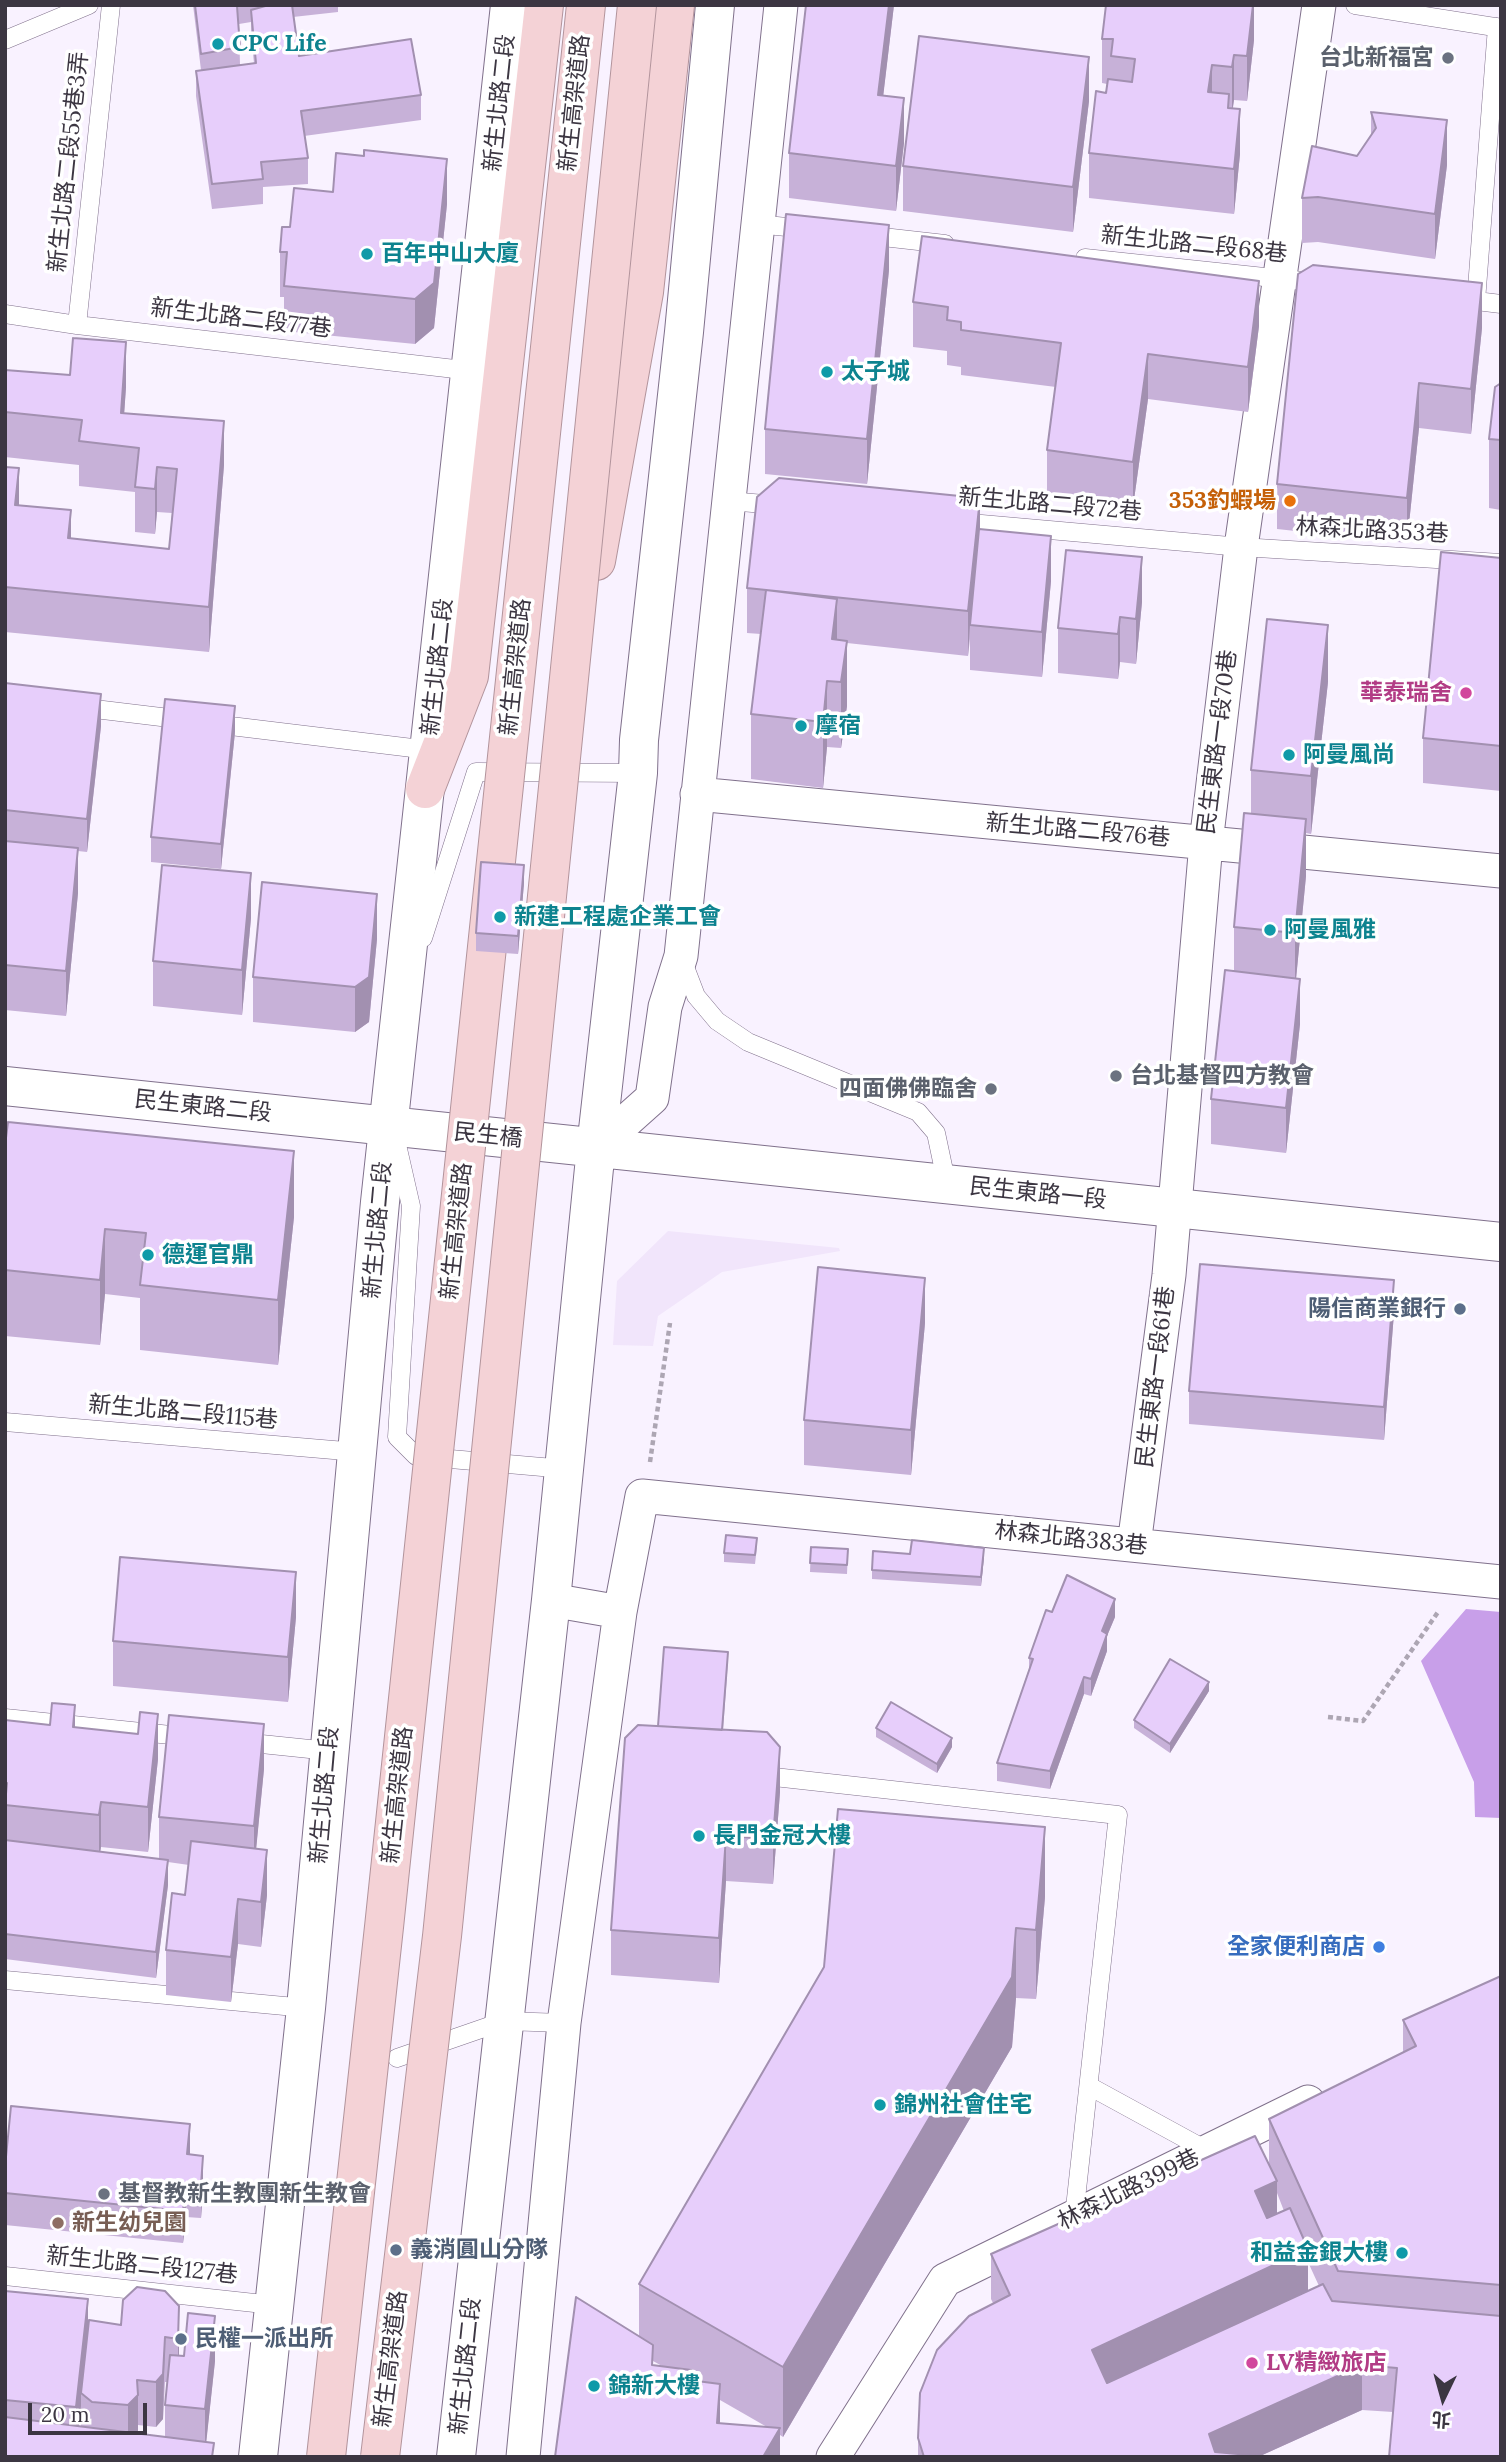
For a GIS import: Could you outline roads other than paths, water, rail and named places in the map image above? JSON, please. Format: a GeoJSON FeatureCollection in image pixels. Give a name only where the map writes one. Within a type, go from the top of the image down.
{"type":"FeatureCollection","features":[{"type":"Feature","properties":{"kind":"highway"},"geometry":{"type":"LineString","coordinates":[[425,789],[469,676],[544,5]]}},
{"type":"Feature","properties":{"kind":"highway","name":"新生高架道路"},"geometry":{"type":"LineString","coordinates":[[326,2457],[586,5]]}},
{"type":"Feature","properties":{"kind":"highway","name":"新生高架道路"},"geometry":{"type":"LineString","coordinates":[[380,2457],[442,1936],[637,5]]}},
{"type":"Feature","properties":{"kind":"highway"},"geometry":{"type":"LineString","coordinates":[[559,766],[644,292],[675,5]]}},
{"type":"Feature","properties":{"kind":"street","name":"新生北路二段"},"geometry":{"type":"LineString","coordinates":[[258,2457],[306,2008],[358,1452],[396,1134],[402,999],[510,5]]}},
{"type":"Feature","properties":{"kind":"street","name":"新生北路二段"},"geometry":{"type":"LineString","coordinates":[[456,2457],[565,1469],[585,1147],[638,774],[639,740],[684,332],[715,5]]}},
{"type":"Feature","properties":{"kind":"street"},"geometry":{"type":"LineString","coordinates":[[585,1147],[652,1098],[665,1007],[681,956],[781,5]]}},
{"type":"Feature","properties":{"kind":"street","name":"民生東路一段70巷"},"geometry":{"type":"LineString","coordinates":[[1175,1208],[1206,843],[1241,547],[1320,5]]}},
{"type":"Feature","properties":{"kind":"street","name":"新生北路二段76巷"},"geometry":{"type":"LineString","coordinates":[[697,794],[1501,871]]}},
{"type":"Feature","properties":{"kind":"street","name":"民生東路二段"},"geometry":{"type":"LineString","coordinates":[[5,1086],[396,1134]]}},
{"type":"Feature","properties":{"kind":"street","name":"民生橋"},"geometry":{"type":"LineString","coordinates":[[396,1134],[585,1147]]}},
{"type":"Feature","properties":{"kind":"street","name":"民生東路一段"},"geometry":{"type":"LineString","coordinates":[[585,1147],[1501,1242]]}},
{"type":"Feature","properties":{"kind":"street","name":"民生東路一段61巷"},"geometry":{"type":"LineString","coordinates":[[1134,1545],[1169,1275],[1175,1208]]}},
{"type":"Feature","properties":{"kind":"street","name":"林森北路383巷"},"geometry":{"type":"LineString","coordinates":[[620,1612],[642,1496],[1501,1582]]}},
{"type":"Feature","properties":{"kind":"street"},"geometry":{"type":"LineString","coordinates":[[523,2457],[564,2023],[607,1759],[620,1612],[551,1600]]}},
{"type":"Feature","properties":{"kind":"street","name":"林森北路399巷"},"geometry":{"type":"LineString","coordinates":[[833,2457],[945,2280],[1330,2092]]}},
{"type":"Feature","properties":{"kind":"lane"},"geometry":{"type":"LineString","coordinates":[[5,40],[89,5]]}},
{"type":"Feature","properties":{"kind":"lane","name":"新生北路二段55巷3弄"},"geometry":{"type":"LineString","coordinates":[[77,325],[111,5]]}},
{"type":"Feature","properties":{"kind":"lane"},"geometry":{"type":"LineString","coordinates":[[1355,5],[1499,28],[1476,301]]}},
{"type":"Feature","properties":{"kind":"lane"},"geometry":{"type":"LineString","coordinates":[[757,224],[826,231]]}},
{"type":"Feature","properties":{"kind":"lane"},"geometry":{"type":"LineString","coordinates":[[854,234],[964,246]]}},
{"type":"Feature","properties":{"kind":"lane","name":"新生北路二段68巷"},"geometry":{"type":"LineString","coordinates":[[1073,257],[1332,285]]}},
{"type":"Feature","properties":{"kind":"lane"},"geometry":{"type":"LineString","coordinates":[[1437,297],[1501,304]]}},
{"type":"Feature","properties":{"kind":"lane","name":"新生北路二段77巷"},"geometry":{"type":"LineString","coordinates":[[5,314],[77,325],[472,371]]}},
{"type":"Feature","properties":{"kind":"lane"},"geometry":{"type":"LineString","coordinates":[[729,501],[798,507]]}},
{"type":"Feature","properties":{"kind":"lane","name":"新生北路二段72巷"},"geometry":{"type":"LineString","coordinates":[[936,520],[1241,547]]}},
{"type":"Feature","properties":{"kind":"lane","name":"林森北路353巷"},"geometry":{"type":"LineString","coordinates":[[1241,547],[1501,563]]}},
{"type":"Feature","properties":{"kind":"lane"},"geometry":{"type":"LineString","coordinates":[[60,705],[429,750]]}},
{"type":"Feature","properties":{"kind":"lane"},"geometry":{"type":"LineString","coordinates":[[402,999],[476,772],[638,774]]}},
{"type":"Feature","properties":{"kind":"lane"},"geometry":{"type":"LineString","coordinates":[[681,956],[696,996],[717,1021],[748,1042],[918,1112],[936,1133],[947,1185]]}},
{"type":"Feature","properties":{"kind":"lane"},"geometry":{"type":"LineString","coordinates":[[396,1134],[411,1206],[397,1437],[416,1456],[565,1469]]}},
{"type":"Feature","properties":{"kind":"lane","name":"新生北路二段115巷"},"geometry":{"type":"LineString","coordinates":[[5,1422],[358,1452]]}},
{"type":"Feature","properties":{"kind":"lane"},"geometry":{"type":"LineString","coordinates":[[5,1718],[329,1751]]}},
{"type":"Feature","properties":{"kind":"lane"},"geometry":{"type":"LineString","coordinates":[[736,1773],[1118,1815],[1074,2217]]}},
{"type":"Feature","properties":{"kind":"lane"},"geometry":{"type":"LineString","coordinates":[[5,1980],[306,2008]]}},
{"type":"Feature","properties":{"kind":"lane"},"geometry":{"type":"LineString","coordinates":[[397,2058],[504,2021],[564,2023]]}},
{"type":"Feature","properties":{"kind":"lane"},"geometry":{"type":"LineString","coordinates":[[1088,2086],[1208,2151]]}},
{"type":"Feature","properties":{"kind":"lane","name":"新生北路二段127巷"},"geometry":{"type":"LineString","coordinates":[[5,2276],[273,2305]]}},
{"type":"Feature","properties":{"kind":"place","name":"CPC Life"},"geometry":{"type":"Point","coordinates":[218,44]}},
{"type":"Feature","properties":{"kind":"place","name":"台北新福宮"},"geometry":{"type":"Point","coordinates":[1448,58]}},
{"type":"Feature","properties":{"kind":"place","name":"百年中山大廈"},"geometry":{"type":"Point","coordinates":[367,254]}},
{"type":"Feature","properties":{"kind":"place","name":"太子城"},"geometry":{"type":"Point","coordinates":[827,372]}},
{"type":"Feature","properties":{"kind":"place","name":"353釣蝦場"},"geometry":{"type":"Point","coordinates":[1290,501]}},
{"type":"Feature","properties":{"kind":"place","name":"華泰瑞舍"},"geometry":{"type":"Point","coordinates":[1466,693]}},
{"type":"Feature","properties":{"kind":"place","name":"摩宿"},"geometry":{"type":"Point","coordinates":[801,726]}},
{"type":"Feature","properties":{"kind":"place","name":"阿曼風尚"},"geometry":{"type":"Point","coordinates":[1289,755]}},
{"type":"Feature","properties":{"kind":"place","name":"新建工程處企業工會"},"geometry":{"type":"Point","coordinates":[500,917]}},
{"type":"Feature","properties":{"kind":"place","name":"阿曼風雅"},"geometry":{"type":"Point","coordinates":[1270,930]}},
{"type":"Feature","properties":{"kind":"place","name":"台北基督四方教會"},"geometry":{"type":"Point","coordinates":[1116,1076]}},
{"type":"Feature","properties":{"kind":"place","name":"四面佛佛臨舍"},"geometry":{"type":"Point","coordinates":[991,1089]}},
{"type":"Feature","properties":{"kind":"place","name":"德運官鼎"},"geometry":{"type":"Point","coordinates":[148,1255]}},
{"type":"Feature","properties":{"kind":"place","name":"陽信商業銀行"},"geometry":{"type":"Point","coordinates":[1460,1309]}},
{"type":"Feature","properties":{"kind":"place","name":"長門金冠大樓"},"geometry":{"type":"Point","coordinates":[699,1836]}},
{"type":"Feature","properties":{"kind":"place","name":"全家便利商店"},"geometry":{"type":"Point","coordinates":[1379,1947]}},
{"type":"Feature","properties":{"kind":"place","name":"錦州社會住宅"},"geometry":{"type":"Point","coordinates":[880,2105]}},
{"type":"Feature","properties":{"kind":"place","name":"基督教新生教團新生教會"},"geometry":{"type":"Point","coordinates":[104,2194]}},
{"type":"Feature","properties":{"kind":"place","name":"新生幼兒園"},"geometry":{"type":"Point","coordinates":[58,2223]}},
{"type":"Feature","properties":{"kind":"place","name":"義消圓山分隊"},"geometry":{"type":"Point","coordinates":[396,2250]}},
{"type":"Feature","properties":{"kind":"place","name":"和益金銀大樓"},"geometry":{"type":"Point","coordinates":[1402,2253]}},
{"type":"Feature","properties":{"kind":"place","name":"民權一派出所"},"geometry":{"type":"Point","coordinates":[181,2339]}},
{"type":"Feature","properties":{"kind":"place","name":"LV精緻旅店"},"geometry":{"type":"Point","coordinates":[1252,2363]}},
{"type":"Feature","properties":{"kind":"place","name":"錦新大樓"},"geometry":{"type":"Point","coordinates":[594,2386]}}]}
